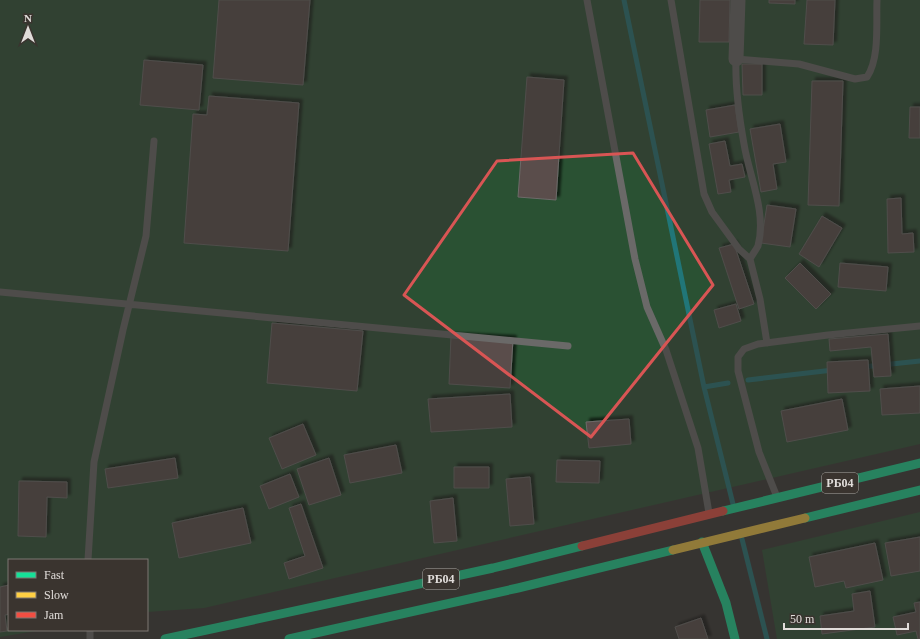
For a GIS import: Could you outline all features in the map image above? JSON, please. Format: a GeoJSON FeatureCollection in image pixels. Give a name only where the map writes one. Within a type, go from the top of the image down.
{"type":"FeatureCollection","features":[{"type":"Feature","properties":{"kind":"main road","name":"РБ04"},"geometry":{"type":"LineString","coordinates":[[165,639],[493,568],[759,504],[920,463]]}},
{"type":"Feature","properties":{"kind":"main road","name":"РБ04"},"geometry":{"type":"LineString","coordinates":[[290,639],[518,588],[718,538],[920,490]]}},
{"type":"Feature","properties":{"kind":"main road"},"geometry":{"type":"LineString","coordinates":[[702,542],[726,603],[735,639]]}},
{"type":"Feature","properties":{"kind":"street"},"geometry":{"type":"LineString","coordinates":[[736,59],[738,0]]}},
{"type":"Feature","properties":{"kind":"lane"},"geometry":{"type":"LineString","coordinates":[[587,0],[635,259],[647,307],[666,350],[698,448],[713,515]]}},
{"type":"Feature","properties":{"kind":"lane"},"geometry":{"type":"LineString","coordinates":[[671,0],[704,194],[712,212],[739,249],[750,259],[760,299],[767,343]]}},
{"type":"Feature","properties":{"kind":"lane"},"geometry":{"type":"LineString","coordinates":[[750,259],[758,246],[760,227],[758,199],[744,145],[736,76],[736,59],[799,64],[855,79],[867,76],[871,70],[875,57],[877,0]]}},
{"type":"Feature","properties":{"kind":"lane"},"geometry":{"type":"LineString","coordinates":[[88,559],[94,462],[146,236],[154,141]]}},
{"type":"Feature","properties":{"kind":"lane"},"geometry":{"type":"LineString","coordinates":[[0,292],[568,346]]}},
{"type":"Feature","properties":{"kind":"lane"},"geometry":{"type":"LineString","coordinates":[[778,499],[759,452],[738,371],[738,357],[744,349],[767,343],[828,335],[920,326]]}},
{"type":"Feature","properties":{"kind":"highlighted area"},"geometry":{"type":"Polygon","coordinates":[[[633,153],[713,285],[591,437],[404,295],[497,161],[633,153]]]}},
{"type":"Feature","properties":{"kind":"green space"},"geometry":{"type":"Polygon","coordinates":[[[0,0],[920,0],[920,444],[204,608],[148,612],[148,559],[8,559],[8,631],[36,631],[0,637],[0,0]]]}},
{"type":"Feature","properties":{"kind":"green space"},"geometry":{"type":"Polygon","coordinates":[[[920,512],[920,639],[777,639],[762,550],[920,512]]]}},
{"type":"Feature","properties":{"kind":"building"},"geometry":{"type":"Polygon","coordinates":[[[219,0],[310,0],[303,85],[213,78],[219,0]]]}},
{"type":"Feature","properties":{"kind":"building"},"geometry":{"type":"Polygon","coordinates":[[[700,0],[730,0],[729,42],[699,42],[700,0]]]}},
{"type":"Feature","properties":{"kind":"building"},"geometry":{"type":"Polygon","coordinates":[[[769,0],[795,0],[795,4],[769,3],[769,0]]]}},
{"type":"Feature","properties":{"kind":"building"},"geometry":{"type":"Polygon","coordinates":[[[807,0],[835,0],[833,45],[804,44],[807,0]]]}},
{"type":"Feature","properties":{"kind":"building"},"geometry":{"type":"Polygon","coordinates":[[[144,60],[203,65],[199,110],[140,105],[144,60]]]}},
{"type":"Feature","properties":{"kind":"building"},"geometry":{"type":"Polygon","coordinates":[[[742,64],[762,64],[762,95],[743,95],[742,64]]]}},
{"type":"Feature","properties":{"kind":"building"},"geometry":{"type":"Polygon","coordinates":[[[527,77],[564,80],[556,200],[518,197],[527,77]]]}},
{"type":"Feature","properties":{"kind":"building"},"geometry":{"type":"Polygon","coordinates":[[[812,81],[843,81],[839,206],[808,205],[812,81]]]}},
{"type":"Feature","properties":{"kind":"building"},"geometry":{"type":"Polygon","coordinates":[[[209,96],[299,103],[288,251],[184,243],[193,114],[207,115],[209,96]]]}},
{"type":"Feature","properties":{"kind":"building"},"geometry":{"type":"Polygon","coordinates":[[[735,105],[739,132],[710,137],[706,110],[735,105]]]}},
{"type":"Feature","properties":{"kind":"building"},"geometry":{"type":"Polygon","coordinates":[[[910,107],[920,107],[920,138],[909,138],[910,107]]]}},
{"type":"Feature","properties":{"kind":"building"},"geometry":{"type":"Polygon","coordinates":[[[780,124],[786,162],[773,164],[777,189],[761,192],[750,129],[780,124]]]}},
{"type":"Feature","properties":{"kind":"building"},"geometry":{"type":"Polygon","coordinates":[[[725,141],[730,166],[742,164],[745,177],[729,180],[731,192],[718,194],[709,144],[725,141]]]}},
{"type":"Feature","properties":{"kind":"building"},"geometry":{"type":"Polygon","coordinates":[[[901,198],[902,234],[913,233],[914,252],[888,253],[887,199],[901,198]]]}},
{"type":"Feature","properties":{"kind":"building"},"geometry":{"type":"Polygon","coordinates":[[[767,205],[796,209],[790,247],[761,243],[767,205]]]}},
{"type":"Feature","properties":{"kind":"building"},"geometry":{"type":"Polygon","coordinates":[[[822,216],[842,228],[819,267],[799,254],[822,216]]]}},
{"type":"Feature","properties":{"kind":"building"},"geometry":{"type":"Polygon","coordinates":[[[734,244],[754,304],[739,309],[719,248],[734,244]]]}},
{"type":"Feature","properties":{"kind":"building"},"geometry":{"type":"Polygon","coordinates":[[[800,263],[831,294],[816,309],[785,278],[800,263]]]}},
{"type":"Feature","properties":{"kind":"building"},"geometry":{"type":"Polygon","coordinates":[[[840,263],[888,267],[886,291],[838,287],[840,263]]]}},
{"type":"Feature","properties":{"kind":"building"},"geometry":{"type":"Polygon","coordinates":[[[736,304],[741,321],[719,328],[714,310],[736,304]]]}},
{"type":"Feature","properties":{"kind":"building"},"geometry":{"type":"Polygon","coordinates":[[[272,323],[363,331],[357,391],[267,383],[272,323]]]}},
{"type":"Feature","properties":{"kind":"building"},"geometry":{"type":"Polygon","coordinates":[[[888,334],[891,376],[874,377],[871,347],[830,351],[829,339],[888,334]]]}},
{"type":"Feature","properties":{"kind":"building"},"geometry":{"type":"Polygon","coordinates":[[[451,336],[513,339],[510,388],[449,384],[451,336]]]}},
{"type":"Feature","properties":{"kind":"building"},"geometry":{"type":"Polygon","coordinates":[[[868,360],[870,391],[828,393],[827,362],[868,360]]]}},
{"type":"Feature","properties":{"kind":"building"},"geometry":{"type":"Polygon","coordinates":[[[920,386],[920,413],[882,415],[880,389],[920,386]]]}},
{"type":"Feature","properties":{"kind":"building"},"geometry":{"type":"Polygon","coordinates":[[[510,394],[512,427],[431,432],[428,399],[510,394]]]}},
{"type":"Feature","properties":{"kind":"building"},"geometry":{"type":"Polygon","coordinates":[[[842,399],[848,430],[787,442],[781,411],[842,399]]]}},
{"type":"Feature","properties":{"kind":"building"},"geometry":{"type":"Polygon","coordinates":[[[629,419],[631,444],[589,448],[586,422],[629,419]]]}},
{"type":"Feature","properties":{"kind":"building"},"geometry":{"type":"Polygon","coordinates":[[[303,424],[316,455],[282,469],[269,438],[303,424]]]}},
{"type":"Feature","properties":{"kind":"building"},"geometry":{"type":"Polygon","coordinates":[[[396,445],[402,473],[350,483],[344,455],[396,445]]]}},
{"type":"Feature","properties":{"kind":"building"},"geometry":{"type":"Polygon","coordinates":[[[175,458],[178,478],[108,488],[105,469],[175,458]]]}},
{"type":"Feature","properties":{"kind":"building"},"geometry":{"type":"Polygon","coordinates":[[[329,458],[341,495],[309,505],[297,469],[329,458]]]}},
{"type":"Feature","properties":{"kind":"building"},"geometry":{"type":"Polygon","coordinates":[[[557,460],[600,461],[599,483],[556,482],[557,460]]]}},
{"type":"Feature","properties":{"kind":"building"},"geometry":{"type":"Polygon","coordinates":[[[454,467],[489,467],[489,488],[454,488],[454,467]]]}},
{"type":"Feature","properties":{"kind":"building"},"geometry":{"type":"Polygon","coordinates":[[[290,474],[299,497],[269,509],[260,486],[290,474]]]}},
{"type":"Feature","properties":{"kind":"building"},"geometry":{"type":"Polygon","coordinates":[[[530,477],[534,524],[510,526],[506,479],[530,477]]]}},
{"type":"Feature","properties":{"kind":"building"},"geometry":{"type":"Polygon","coordinates":[[[19,481],[67,482],[67,498],[47,497],[46,537],[18,536],[19,481]]]}},
{"type":"Feature","properties":{"kind":"building"},"geometry":{"type":"Polygon","coordinates":[[[453,498],[457,541],[434,543],[430,501],[453,498]]]}},
{"type":"Feature","properties":{"kind":"building"},"geometry":{"type":"Polygon","coordinates":[[[301,504],[323,568],[289,579],[284,563],[305,556],[289,508],[301,504]]]}},
{"type":"Feature","properties":{"kind":"building"},"geometry":{"type":"Polygon","coordinates":[[[243,508],[251,543],[179,558],[172,523],[243,508]]]}},
{"type":"Feature","properties":{"kind":"building"},"geometry":{"type":"Polygon","coordinates":[[[920,537],[920,571],[891,576],[885,543],[920,537]]]}},
{"type":"Feature","properties":{"kind":"building"},"geometry":{"type":"Polygon","coordinates":[[[875,543],[883,580],[846,588],[844,581],[815,587],[809,557],[875,543]]]}},
{"type":"Feature","properties":{"kind":"building"},"geometry":{"type":"Polygon","coordinates":[[[8,585],[8,614],[5,615],[7,631],[0,632],[0,587],[8,585]]]}},
{"type":"Feature","properties":{"kind":"building"},"geometry":{"type":"Polygon","coordinates":[[[870,591],[875,627],[822,634],[820,616],[854,611],[852,594],[870,591]]]}},
{"type":"Feature","properties":{"kind":"building"},"geometry":{"type":"Polygon","coordinates":[[[920,602],[920,639],[918,639],[916,631],[897,635],[893,617],[916,612],[914,603],[920,602]]]}},
{"type":"Feature","properties":{"kind":"building"},"geometry":{"type":"Polygon","coordinates":[[[701,618],[708,639],[679,639],[675,627],[701,618]]]}},
{"type":"Feature","properties":{"kind":"waterway"},"geometry":{"type":"LineString","coordinates":[[624,0],[704,387],[733,504]]}},
{"type":"Feature","properties":{"kind":"waterway"},"geometry":{"type":"LineString","coordinates":[[863,367],[920,361]]}},
{"type":"Feature","properties":{"kind":"waterway"},"geometry":{"type":"LineString","coordinates":[[748,380],[833,370]]}},
{"type":"Feature","properties":{"kind":"waterway"},"geometry":{"type":"LineString","coordinates":[[704,387],[728,383]]}},
{"type":"Feature","properties":{"kind":"waterway"},"geometry":{"type":"LineString","coordinates":[[742,539],[767,639]]}},
{"type":"Feature","properties":{"kind":"traffic: fast"},"geometry":{"type":"LineString","coordinates":[[723,511],[920,463]]}},
{"type":"Feature","properties":{"kind":"traffic: fast"},"geometry":{"type":"LineString","coordinates":[[805,518],[920,490]]}},
{"type":"Feature","properties":{"kind":"traffic: fast"},"geometry":{"type":"LineString","coordinates":[[702,542],[726,603],[735,639]]}},
{"type":"Feature","properties":{"kind":"traffic: fast"},"geometry":{"type":"LineString","coordinates":[[165,639],[493,568],[582,546]]}},
{"type":"Feature","properties":{"kind":"traffic: fast"},"geometry":{"type":"LineString","coordinates":[[289,639],[518,588],[673,550]]}},
{"type":"Feature","properties":{"kind":"traffic: slow"},"geometry":{"type":"LineString","coordinates":[[673,550],[805,518]]}},
{"type":"Feature","properties":{"kind":"traffic: jam"},"geometry":{"type":"LineString","coordinates":[[582,546],[723,511]]}}]}
